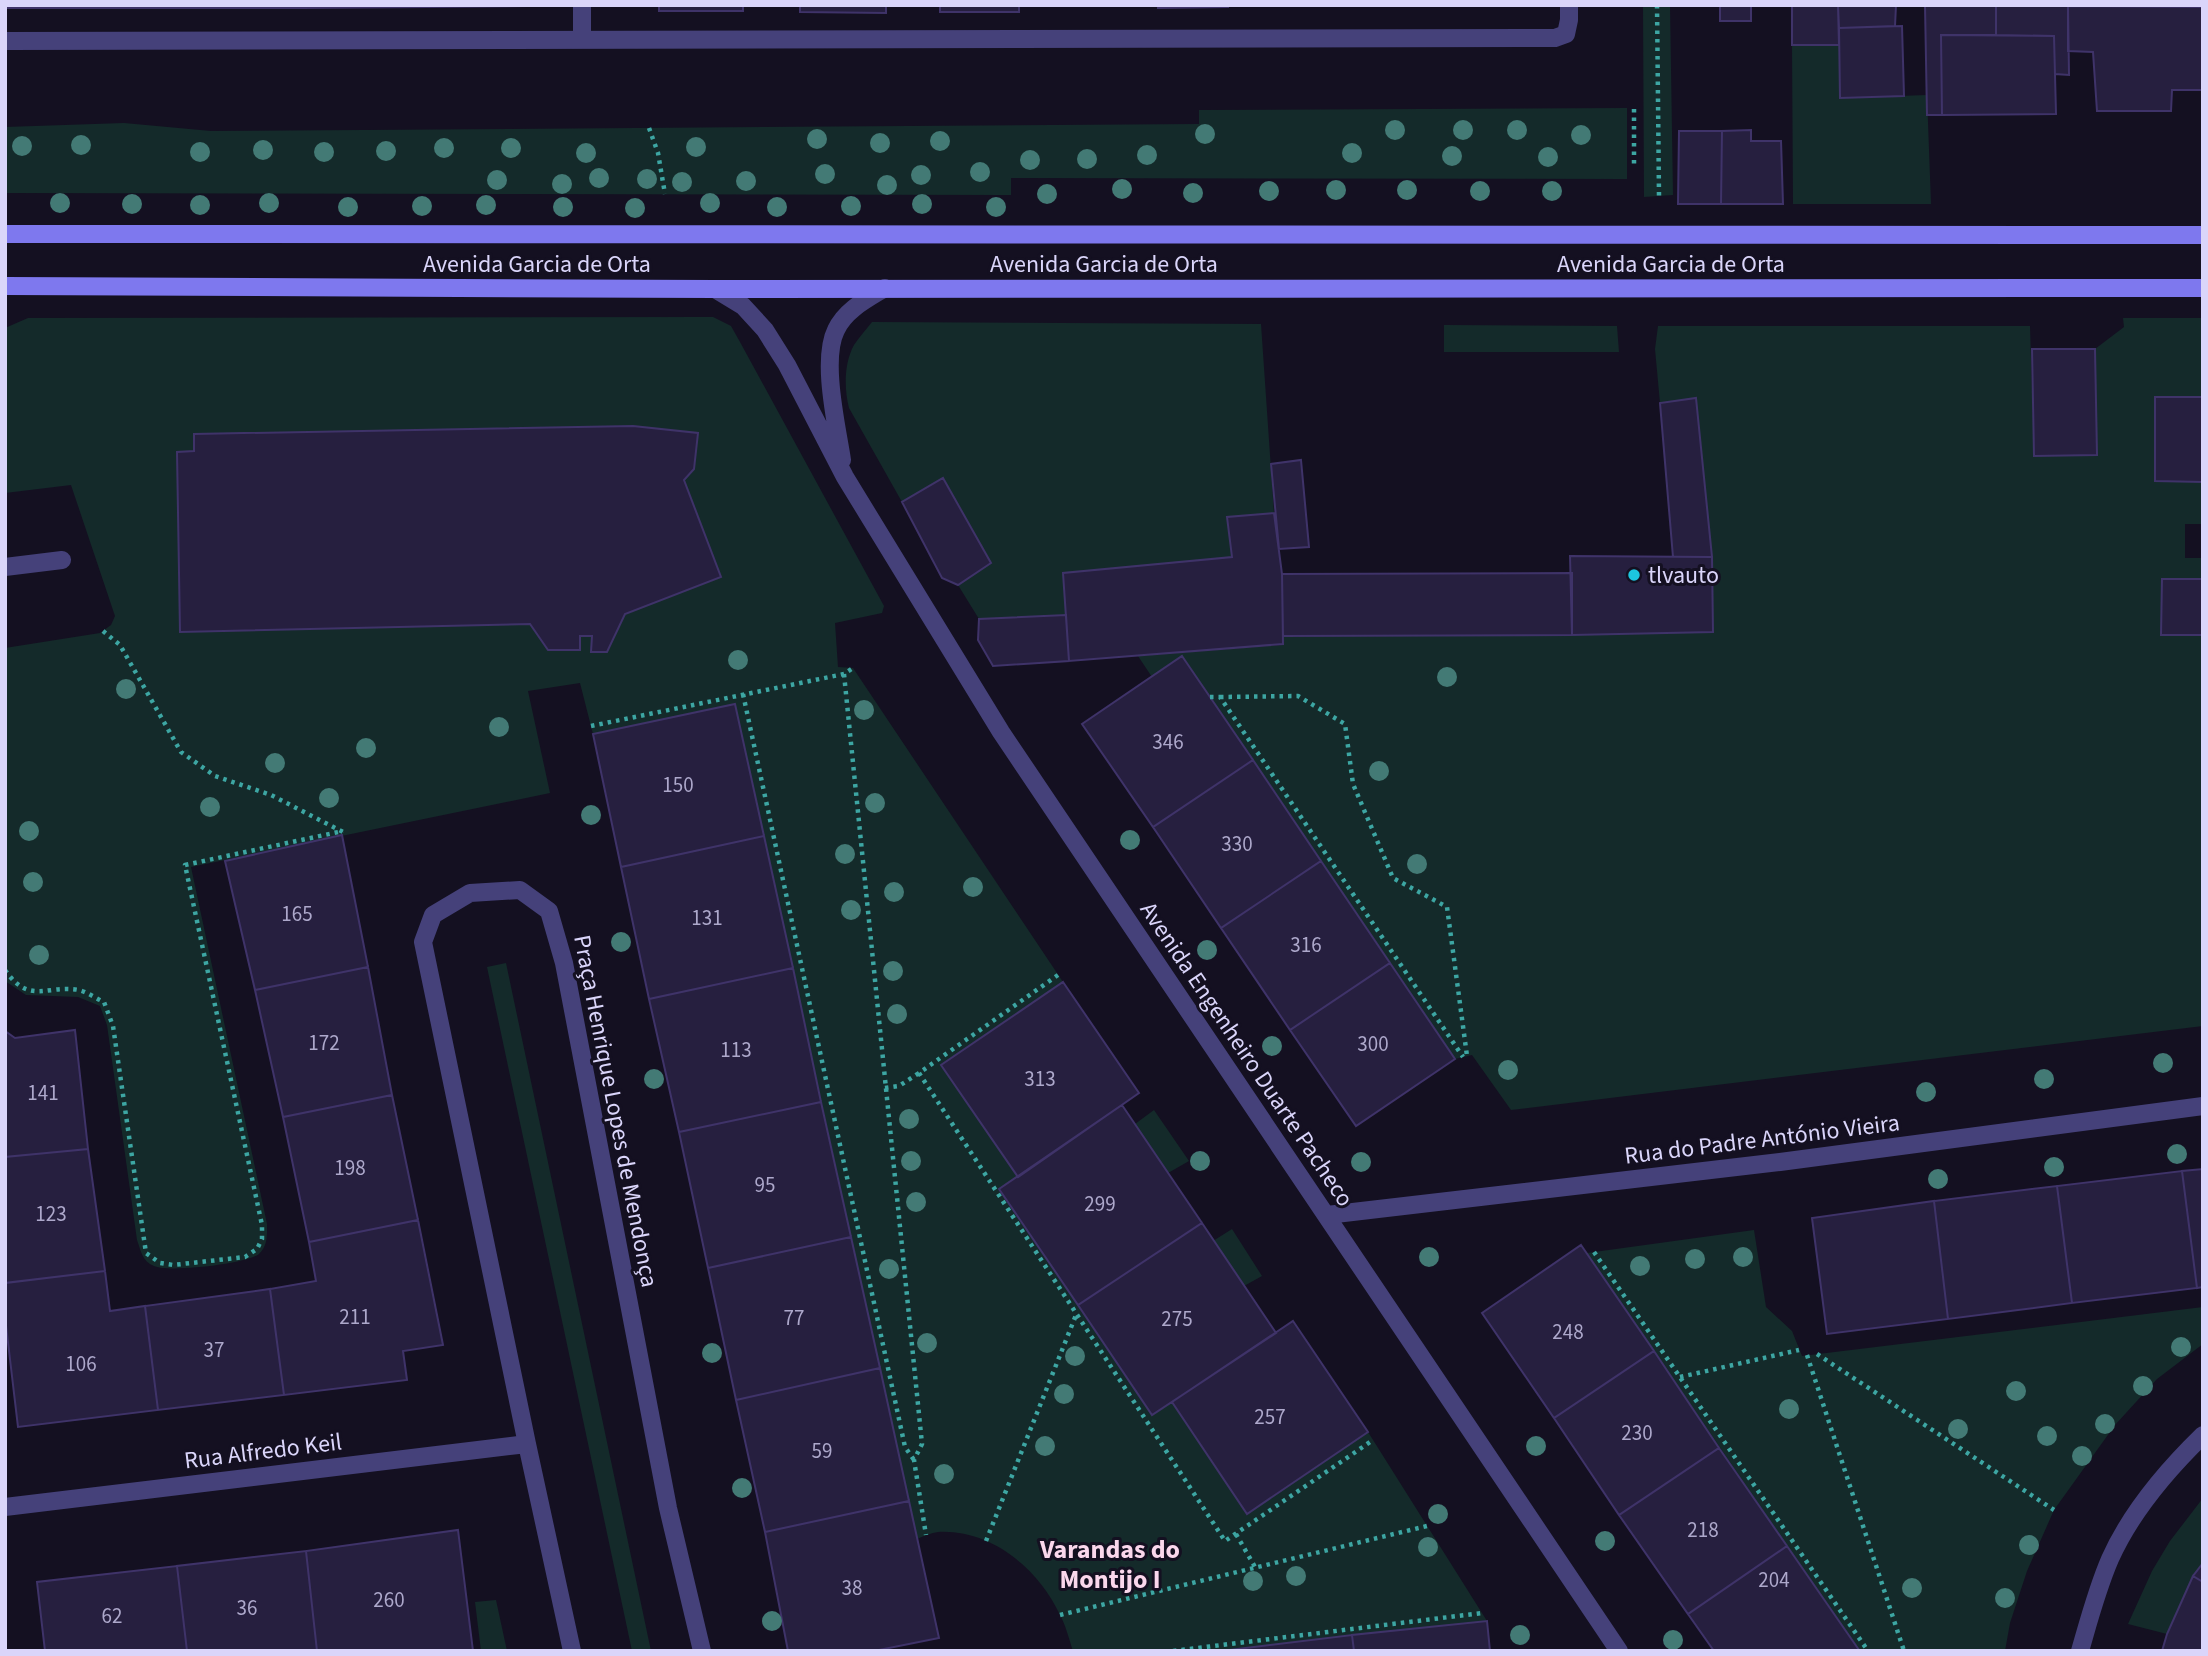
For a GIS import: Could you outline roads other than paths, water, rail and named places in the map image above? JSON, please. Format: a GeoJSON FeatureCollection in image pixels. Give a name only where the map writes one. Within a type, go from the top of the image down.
{"type":"FeatureCollection","features":[{"type":"Feature","properties":{"kind":"main road","name":"Avenida Garcia de Orta"},"geometry":{"type":"LineString","coordinates":[[5,234],[2203,235]]}},
{"type":"Feature","properties":{"kind":"main road","name":"Avenida Garcia de Orta"},"geometry":{"type":"LineString","coordinates":[[10,288],[2203,288]]}},
{"type":"Feature","properties":{"kind":"street"},"geometry":{"type":"LineString","coordinates":[[582,5],[582,40]]}},
{"type":"Feature","properties":{"kind":"street"},"geometry":{"type":"LineString","coordinates":[[5,41],[1555,38],[1566,34],[1569,5]]}},
{"type":"Feature","properties":{"kind":"street","name":"Avenida Engenheiro Duarte Pacheco"},"geometry":{"type":"LineString","coordinates":[[845,477],[830,384],[830,357],[835,330],[856,306],[885,288]]}},
{"type":"Feature","properties":{"kind":"street","name":"Avenida Engenheiro Duarte Pacheco"},"geometry":{"type":"LineString","coordinates":[[715,289],[743,306],[765,330],[787,365],[845,477],[1001,732],[1619,1651]]}},
{"type":"Feature","properties":{"kind":"street"},"geometry":{"type":"LineString","coordinates":[[5,567],[62,560]]}},
{"type":"Feature","properties":{"kind":"street","name":"Praça Henrique Lopes de Mendonça"},"geometry":{"type":"LineString","coordinates":[[572,1651],[423,942],[433,915],[470,893],[520,890],[549,911],[564,963],[668,1508],[702,1651]]}},
{"type":"Feature","properties":{"kind":"street","name":"Rua do Padre António Vieira"},"geometry":{"type":"LineString","coordinates":[[1327,1215],[1780,1162],[2203,1106]]}},
{"type":"Feature","properties":{"kind":"street"},"geometry":{"type":"LineString","coordinates":[[2080,1651],[2111,1557],[2140,1507],[2185,1452],[2203,1435]]}},
{"type":"Feature","properties":{"kind":"street","name":"Rua Alfredo Keil"},"geometry":{"type":"LineString","coordinates":[[5,1507],[527,1444]]}},
{"type":"Feature","properties":{"kind":"place","name":"tlvauto"},"geometry":{"type":"Point","coordinates":[1634,575]}},
{"type":"Feature","properties":{"kind":"district","name":"Varandas do Montijo I"},"geometry":{"type":"Point","coordinates":[1110,1564]}}]}
